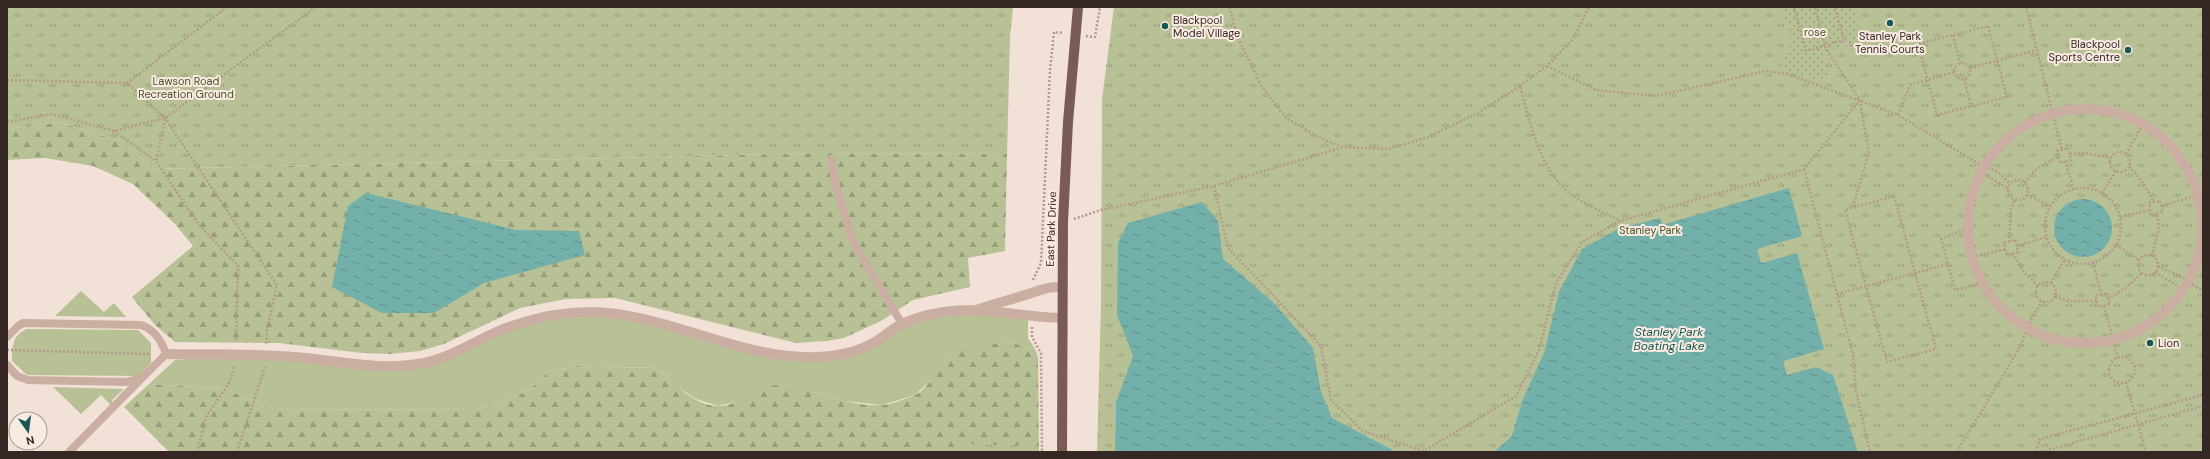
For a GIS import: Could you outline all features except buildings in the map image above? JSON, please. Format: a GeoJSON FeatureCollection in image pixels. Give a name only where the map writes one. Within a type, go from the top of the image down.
{"type":"FeatureCollection","features":[{"type":"Feature","properties":{"kind":"main road","name":"East Park Drive"},"geometry":{"type":"LineString","coordinates":[[1062,452],[1061,287],[1068,122],[1078,7]]}},
{"type":"Feature","properties":{"kind":"street"},"geometry":{"type":"LineString","coordinates":[[2084,109],[2114,113],[2143,124],[2168,142],[2186,167],[2201,194],[2202,231],[2199,253],[2187,284],[2165,312],[2141,329],[2114,340],[2084,343],[2055,339],[2028,328],[2002,308],[1983,283],[1972,257],[1968,228],[1971,200],[1984,168],[2004,142],[2027,125],[2054,114],[2084,109]]}},
{"type":"Feature","properties":{"kind":"street"},"geometry":{"type":"LineString","coordinates":[[977,309],[1006,299],[1032,293],[1046,287],[1061,287]]}},
{"type":"Feature","properties":{"kind":"street"},"geometry":{"type":"LineString","coordinates":[[166,354],[266,356],[304,358],[369,366],[400,366],[426,363],[452,354],[500,331],[527,321],[558,314],[589,312],[621,314],[747,348],[782,355],[816,357],[845,354],[871,344],[902,324],[933,314],[977,309],[1062,318]]}},
{"type":"Feature","properties":{"kind":"lane"},"geometry":{"type":"LineString","coordinates":[[831,158],[836,186],[853,242],[902,324]]}},
{"type":"Feature","properties":{"kind":"lane"},"geometry":{"type":"LineString","coordinates":[[7,337],[23,323],[141,325],[147,327],[162,343],[166,354],[69,452]]}},
{"type":"Feature","properties":{"kind":"lane"},"geometry":{"type":"LineString","coordinates":[[7,365],[17,376],[28,380],[126,382],[142,378]]}},
{"type":"Feature","properties":{"kind":"path"},"geometry":{"type":"LineString","coordinates":[[7,80],[127,83],[227,7]]}},
{"type":"Feature","properties":{"kind":"path"},"geometry":{"type":"LineString","coordinates":[[114,131],[165,118],[316,7]]}},
{"type":"Feature","properties":{"kind":"path"},"geometry":{"type":"LineString","coordinates":[[1085,36],[1095,37],[1100,7]]}},
{"type":"Feature","properties":{"kind":"path"},"geometry":{"type":"LineString","coordinates":[[1229,7],[1238,38],[1261,86],[1286,118],[1316,136],[1342,148]]}},
{"type":"Feature","properties":{"kind":"path"},"geometry":{"type":"LineString","coordinates":[[1087,216],[1100,210],[1214,186],[1342,148],[1388,149],[1428,137],[1478,113],[1548,66],[1573,39],[1589,7]]}},
{"type":"Feature","properties":{"kind":"path"},"geometry":{"type":"LineString","coordinates":[[1794,7],[1806,51],[1844,40],[1836,7]]}},
{"type":"Feature","properties":{"kind":"path"},"geometry":{"type":"LineString","coordinates":[[1815,7],[1826,45],[1860,100],[1869,152],[1853,207]]}},
{"type":"Feature","properties":{"kind":"path"},"geometry":{"type":"LineString","coordinates":[[2026,7],[2062,150]]}},
{"type":"Feature","properties":{"kind":"path"},"geometry":{"type":"LineString","coordinates":[[1988,26],[2007,97],[1937,115],[1918,44],[1953,35],[1988,26]]}},
{"type":"Feature","properties":{"kind":"path","name":"East Park Drive"},"geometry":{"type":"LineString","coordinates":[[1032,285],[1033,277],[1041,263],[1050,70],[1054,32],[1063,33]]}},
{"type":"Feature","properties":{"kind":"path"},"geometry":{"type":"LineString","coordinates":[[1953,35],[1960,62]]}},
{"type":"Feature","properties":{"kind":"path"},"geometry":{"type":"LineString","coordinates":[[1970,68],[2037,50]]}},
{"type":"Feature","properties":{"kind":"path"},"geometry":{"type":"LineString","coordinates":[[1960,62],[1966,63],[1970,68],[1970,73],[1964,79],[1959,78],[1954,72],[1955,66],[1960,62]]}},
{"type":"Feature","properties":{"kind":"path"},"geometry":{"type":"LineString","coordinates":[[1548,66],[1596,90],[1656,96],[1766,71],[1788,74],[1898,115],[1984,168],[2008,188]]}},
{"type":"Feature","properties":{"kind":"path"},"geometry":{"type":"LineString","coordinates":[[1898,115],[1910,84],[1954,72]]}},
{"type":"Feature","properties":{"kind":"path"},"geometry":{"type":"LineString","coordinates":[[1964,79],[1971,106]]}},
{"type":"Feature","properties":{"kind":"path"},"geometry":{"type":"LineString","coordinates":[[127,83],[165,118],[277,285],[267,331],[266,356],[260,384],[237,452]]}},
{"type":"Feature","properties":{"kind":"path"},"geometry":{"type":"LineString","coordinates":[[1520,86],[1545,166],[1567,192],[1589,206],[1620,221]]}},
{"type":"Feature","properties":{"kind":"path"},"geometry":{"type":"LineString","coordinates":[[1214,186],[1228,248],[1321,346],[1331,400],[1363,431],[1424,451],[1516,396],[1539,350],[1556,283],[1582,242],[1620,221],[1804,169],[1860,100]]}},
{"type":"Feature","properties":{"kind":"path"},"geometry":{"type":"LineString","coordinates":[[7,122],[52,114],[114,131],[156,162],[199,225],[238,266],[234,372],[229,383],[206,417],[197,452]]}},
{"type":"Feature","properties":{"kind":"path"},"geometry":{"type":"LineString","coordinates":[[156,162],[165,118]]}},
{"type":"Feature","properties":{"kind":"path"},"geometry":{"type":"LineString","coordinates":[[2126,154],[2143,124]]}},
{"type":"Feature","properties":{"kind":"path"},"geometry":{"type":"LineString","coordinates":[[2068,148],[2071,160],[2060,163],[2057,151],[2062,150],[2068,148]]}},
{"type":"Feature","properties":{"kind":"path"},"geometry":{"type":"LineString","coordinates":[[2117,152],[2126,154],[2130,158],[2129,166],[2125,171],[2116,171],[2110,164],[2111,158],[2117,152]]}},
{"type":"Feature","properties":{"kind":"path"},"geometry":{"type":"LineString","coordinates":[[2070,154],[2085,153],[2111,158]]}},
{"type":"Feature","properties":{"kind":"path"},"geometry":{"type":"LineString","coordinates":[[2025,183],[2030,173],[2039,166],[2058,157]]}},
{"type":"Feature","properties":{"kind":"path"},"geometry":{"type":"LineString","coordinates":[[2065,161],[2074,189]]}},
{"type":"Feature","properties":{"kind":"path"},"geometry":{"type":"LineString","coordinates":[[2129,166],[2143,183],[2154,202]]}},
{"type":"Feature","properties":{"kind":"path"},"geometry":{"type":"LineString","coordinates":[[1984,168],[1999,173],[2010,184]]}},
{"type":"Feature","properties":{"kind":"path"},"geometry":{"type":"LineString","coordinates":[[1804,169],[1854,355],[1856,392],[1870,452]]}},
{"type":"Feature","properties":{"kind":"path"},"geometry":{"type":"LineString","coordinates":[[2102,193],[2116,171]]}},
{"type":"Feature","properties":{"kind":"path"},"geometry":{"type":"LineString","coordinates":[[2016,180],[2025,183],[2028,188],[2027,195],[2022,200],[2015,200],[2009,195],[2008,188],[2010,184],[2016,180]]}},
{"type":"Feature","properties":{"kind":"path"},"geometry":{"type":"LineString","coordinates":[[2088,188],[2102,193],[2110,199],[2120,217],[2120,231],[2116,245],[2102,258],[2093,262],[2079,263],[2065,259],[2057,254],[2046,237],[2045,221],[2050,206],[2064,192],[2074,189],[2088,188]]}},
{"type":"Feature","properties":{"kind":"path"},"geometry":{"type":"LineString","coordinates":[[2162,206],[2201,194]]}},
{"type":"Feature","properties":{"kind":"path"},"geometry":{"type":"LineString","coordinates":[[2027,195],[2050,206]]}},
{"type":"Feature","properties":{"kind":"path"},"geometry":{"type":"LineString","coordinates":[[1894,196],[1915,274],[1936,349],[1887,362],[1845,210],[1894,196]]}},
{"type":"Feature","properties":{"kind":"path"},"geometry":{"type":"LineString","coordinates":[[2009,242],[2011,208],[2015,200]]}},
{"type":"Feature","properties":{"kind":"path"},"geometry":{"type":"LineString","coordinates":[[2160,200],[2163,212],[2151,215],[2149,203],[2154,202],[2160,200]]}},
{"type":"Feature","properties":{"kind":"path"},"geometry":{"type":"LineString","coordinates":[[2120,217],[2150,210]]}},
{"type":"Feature","properties":{"kind":"path"},"geometry":{"type":"LineString","coordinates":[[2152,256],[2159,226],[2157,213]]}},
{"type":"Feature","properties":{"kind":"path"},"geometry":{"type":"LineString","coordinates":[[1968,228],[1941,239],[1955,290],[1983,283]]}},
{"type":"Feature","properties":{"kind":"path"},"geometry":{"type":"LineString","coordinates":[[2017,246],[2046,237]]}},
{"type":"Feature","properties":{"kind":"path"},"geometry":{"type":"LineString","coordinates":[[2015,240],[2018,252],[2007,255],[2004,243],[2009,242],[2015,240]]}},
{"type":"Feature","properties":{"kind":"path"},"geometry":{"type":"LineString","coordinates":[[2116,245],[2139,260]]}},
{"type":"Feature","properties":{"kind":"path"},"geometry":{"type":"LineString","coordinates":[[1972,257],[2006,249]]}},
{"type":"Feature","properties":{"kind":"path"},"geometry":{"type":"LineString","coordinates":[[2013,253],[2022,270],[2038,286]]}},
{"type":"Feature","properties":{"kind":"path"},"geometry":{"type":"LineString","coordinates":[[2143,256],[2152,256],[2157,260],[2158,266],[2155,272],[2148,275],[2142,273],[2138,266],[2139,260],[2143,256]]}},
{"type":"Feature","properties":{"kind":"path"},"geometry":{"type":"LineString","coordinates":[[2051,284],[2065,259]]}},
{"type":"Feature","properties":{"kind":"path"},"geometry":{"type":"LineString","coordinates":[[2093,262],[2101,294]]}},
{"type":"Feature","properties":{"kind":"path"},"geometry":{"type":"LineString","coordinates":[[1837,294],[1948,264]]}},
{"type":"Feature","properties":{"kind":"path"},"geometry":{"type":"LineString","coordinates":[[2158,266],[2203,292]]}},
{"type":"Feature","properties":{"kind":"path"},"geometry":{"type":"LineString","coordinates":[[2155,272],[2187,284]]}},
{"type":"Feature","properties":{"kind":"path"},"geometry":{"type":"LineString","coordinates":[[2108,298],[2127,287],[2142,273]]}},
{"type":"Feature","properties":{"kind":"path"},"geometry":{"type":"LineString","coordinates":[[2043,282],[2051,284],[2055,288],[2055,297],[2050,301],[2042,301],[2036,294],[2038,286],[2043,282]]}},
{"type":"Feature","properties":{"kind":"path"},"geometry":{"type":"LineString","coordinates":[[2107,293],[2110,304],[2098,307],[2095,296],[2101,294],[2107,293]]}},
{"type":"Feature","properties":{"kind":"path"},"geometry":{"type":"LineString","coordinates":[[2055,297],[2069,301],[2097,301]]}},
{"type":"Feature","properties":{"kind":"path"},"geometry":{"type":"LineString","coordinates":[[1957,452],[2021,346],[2028,328],[2042,301]]}},
{"type":"Feature","properties":{"kind":"path"},"geometry":{"type":"LineString","coordinates":[[2104,306],[2118,358]]}},
{"type":"Feature","properties":{"kind":"path"},"geometry":{"type":"LineString","coordinates":[[1032,323],[1032,337],[1041,353],[1042,452]]}},
{"type":"Feature","properties":{"kind":"path"},"geometry":{"type":"LineString","coordinates":[[7,350],[166,354]]}},
{"type":"Feature","properties":{"kind":"path"},"geometry":{"type":"LineString","coordinates":[[2118,358],[2130,360],[2134,366],[2134,374],[2126,382]]}},
{"type":"Feature","properties":{"kind":"path"},"geometry":{"type":"LineString","coordinates":[[2118,358],[2111,364],[2110,372],[2114,380],[2126,382]]}},
{"type":"Feature","properties":{"kind":"path"},"geometry":{"type":"LineString","coordinates":[[2126,382],[2146,452]]}},
{"type":"Feature","properties":{"kind":"path"},"geometry":{"type":"LineString","coordinates":[[2036,452],[2040,439],[2203,395]]}},
{"type":"Feature","properties":{"kind":"path"},"geometry":{"type":"LineString","coordinates":[[2041,452],[2203,406]]}},
{"type":"Feature","properties":{"kind":"green space","name":"Lawson Road Recreation Ground"},"geometry":{"type":"Polygon","coordinates":[[[7,7],[1013,7],[1010,37],[1007,154],[815,153],[155,169],[123,142],[59,122],[7,129],[7,7]]]}},
{"type":"Feature","properties":{"kind":"green space","name":"Stanley Park"},"geometry":{"type":"Polygon","coordinates":[[[1114,7],[2203,7],[2203,452],[1097,452],[1101,304],[1102,99],[1114,7]]]}},
{"type":"Feature","properties":{"kind":"green space","name":"rose"},"geometry":{"type":"Polygon","coordinates":[[[1782,7],[1853,7],[1862,40],[1823,54],[1828,77],[1817,79],[1780,69],[1791,42],[1782,7]]]}},
{"type":"Feature","properties":{"kind":"green space"},"geometry":{"type":"Polygon","coordinates":[[[59,122],[123,142],[155,169],[815,153],[1007,154],[1005,251],[968,258],[970,287],[913,300],[881,321],[844,338],[827,341],[796,343],[615,298],[566,299],[520,308],[444,344],[420,351],[390,354],[362,353],[279,343],[175,342],[155,325],[132,297],[193,246],[175,224],[133,184],[93,166],[45,158],[7,160],[7,129],[59,122]]]}},
{"type":"Feature","properties":{"kind":"green space"},"geometry":{"type":"Polygon","coordinates":[[[81,291],[104,312],[114,303],[126,317],[55,316],[81,291]]]}},
{"type":"Feature","properties":{"kind":"green space"},"geometry":{"type":"Polygon","coordinates":[[[621,314],[782,355],[845,354],[933,314],[1028,315],[1028,338],[1035,349],[1008,342],[950,355],[930,381],[915,395],[882,405],[844,401],[813,392],[770,385],[753,391],[738,401],[718,406],[696,399],[676,386],[658,368],[578,366],[549,371],[529,390],[499,404],[475,410],[273,409],[225,389],[149,384],[175,360],[235,355],[339,364],[426,363],[527,321],[621,314]]]}},
{"type":"Feature","properties":{"kind":"green space"},"geometry":{"type":"Polygon","coordinates":[[[27,329],[138,330],[151,343],[151,363],[139,376],[27,375],[12,361],[12,351],[14,342],[18,335],[27,329]]]}},
{"type":"Feature","properties":{"kind":"green space"},"geometry":{"type":"Polygon","coordinates":[[[1008,342],[1035,349],[1038,357],[1039,452],[169,452],[124,407],[149,384],[225,389],[273,409],[475,410],[499,404],[529,390],[549,371],[578,366],[658,368],[685,393],[710,405],[718,406],[732,403],[758,388],[771,385],[798,388],[853,403],[885,405],[919,393],[944,361],[954,353],[977,347],[1008,342]]]}},
{"type":"Feature","properties":{"kind":"green space"},"geometry":{"type":"Polygon","coordinates":[[[53,387],[124,389],[112,400],[113,407],[101,395],[81,414],[53,387]]]}},
{"type":"Feature","properties":{"kind":"green space"},"geometry":{"type":"Polygon","coordinates":[[[971,444],[1039,446],[1039,452],[962,452],[971,444]]]}},
{"type":"Feature","properties":{"kind":"water","name":"Stanley Park Boating Lake"},"geometry":{"type":"Polygon","coordinates":[[[1789,188],[1802,236],[1757,249],[1761,263],[1797,253],[1824,349],[1783,361],[1787,375],[1816,367],[1833,375],[1858,452],[1494,452],[1512,436],[1522,401],[1544,353],[1559,292],[1582,249],[1618,229],[1660,218],[1662,225],[1789,188]]]}},
{"type":"Feature","properties":{"kind":"water"},"geometry":{"type":"Polygon","coordinates":[[[366,193],[516,230],[579,231],[585,255],[484,283],[434,313],[382,313],[332,287],[348,206],[366,193]]]}},
{"type":"Feature","properties":{"kind":"water"},"geometry":{"type":"Polygon","coordinates":[[[2083,199],[2099,204],[2107,212],[2112,228],[2107,244],[2099,252],[2083,257],[2067,252],[2059,244],[2054,228],[2059,212],[2067,204],[2083,199]]]}},
{"type":"Feature","properties":{"kind":"water"},"geometry":{"type":"Polygon","coordinates":[[[1202,202],[1218,221],[1223,259],[1273,302],[1313,348],[1321,392],[1332,418],[1396,452],[1115,452],[1116,402],[1133,356],[1117,315],[1118,243],[1128,223],[1202,202]]]}},
{"type":"Feature","properties":{"kind":"place","name":"Stanley Park Tennis Courts"},"geometry":{"type":"Point","coordinates":[1890,23]}},
{"type":"Feature","properties":{"kind":"place","name":"Blackpool Model Village"},"geometry":{"type":"Point","coordinates":[1165,26]}},
{"type":"Feature","properties":{"kind":"place","name":"Blackpool Sports Centre"},"geometry":{"type":"Point","coordinates":[2128,50]}},
{"type":"Feature","properties":{"kind":"place","name":"Lion"},"geometry":{"type":"Point","coordinates":[2150,343]}}]}
